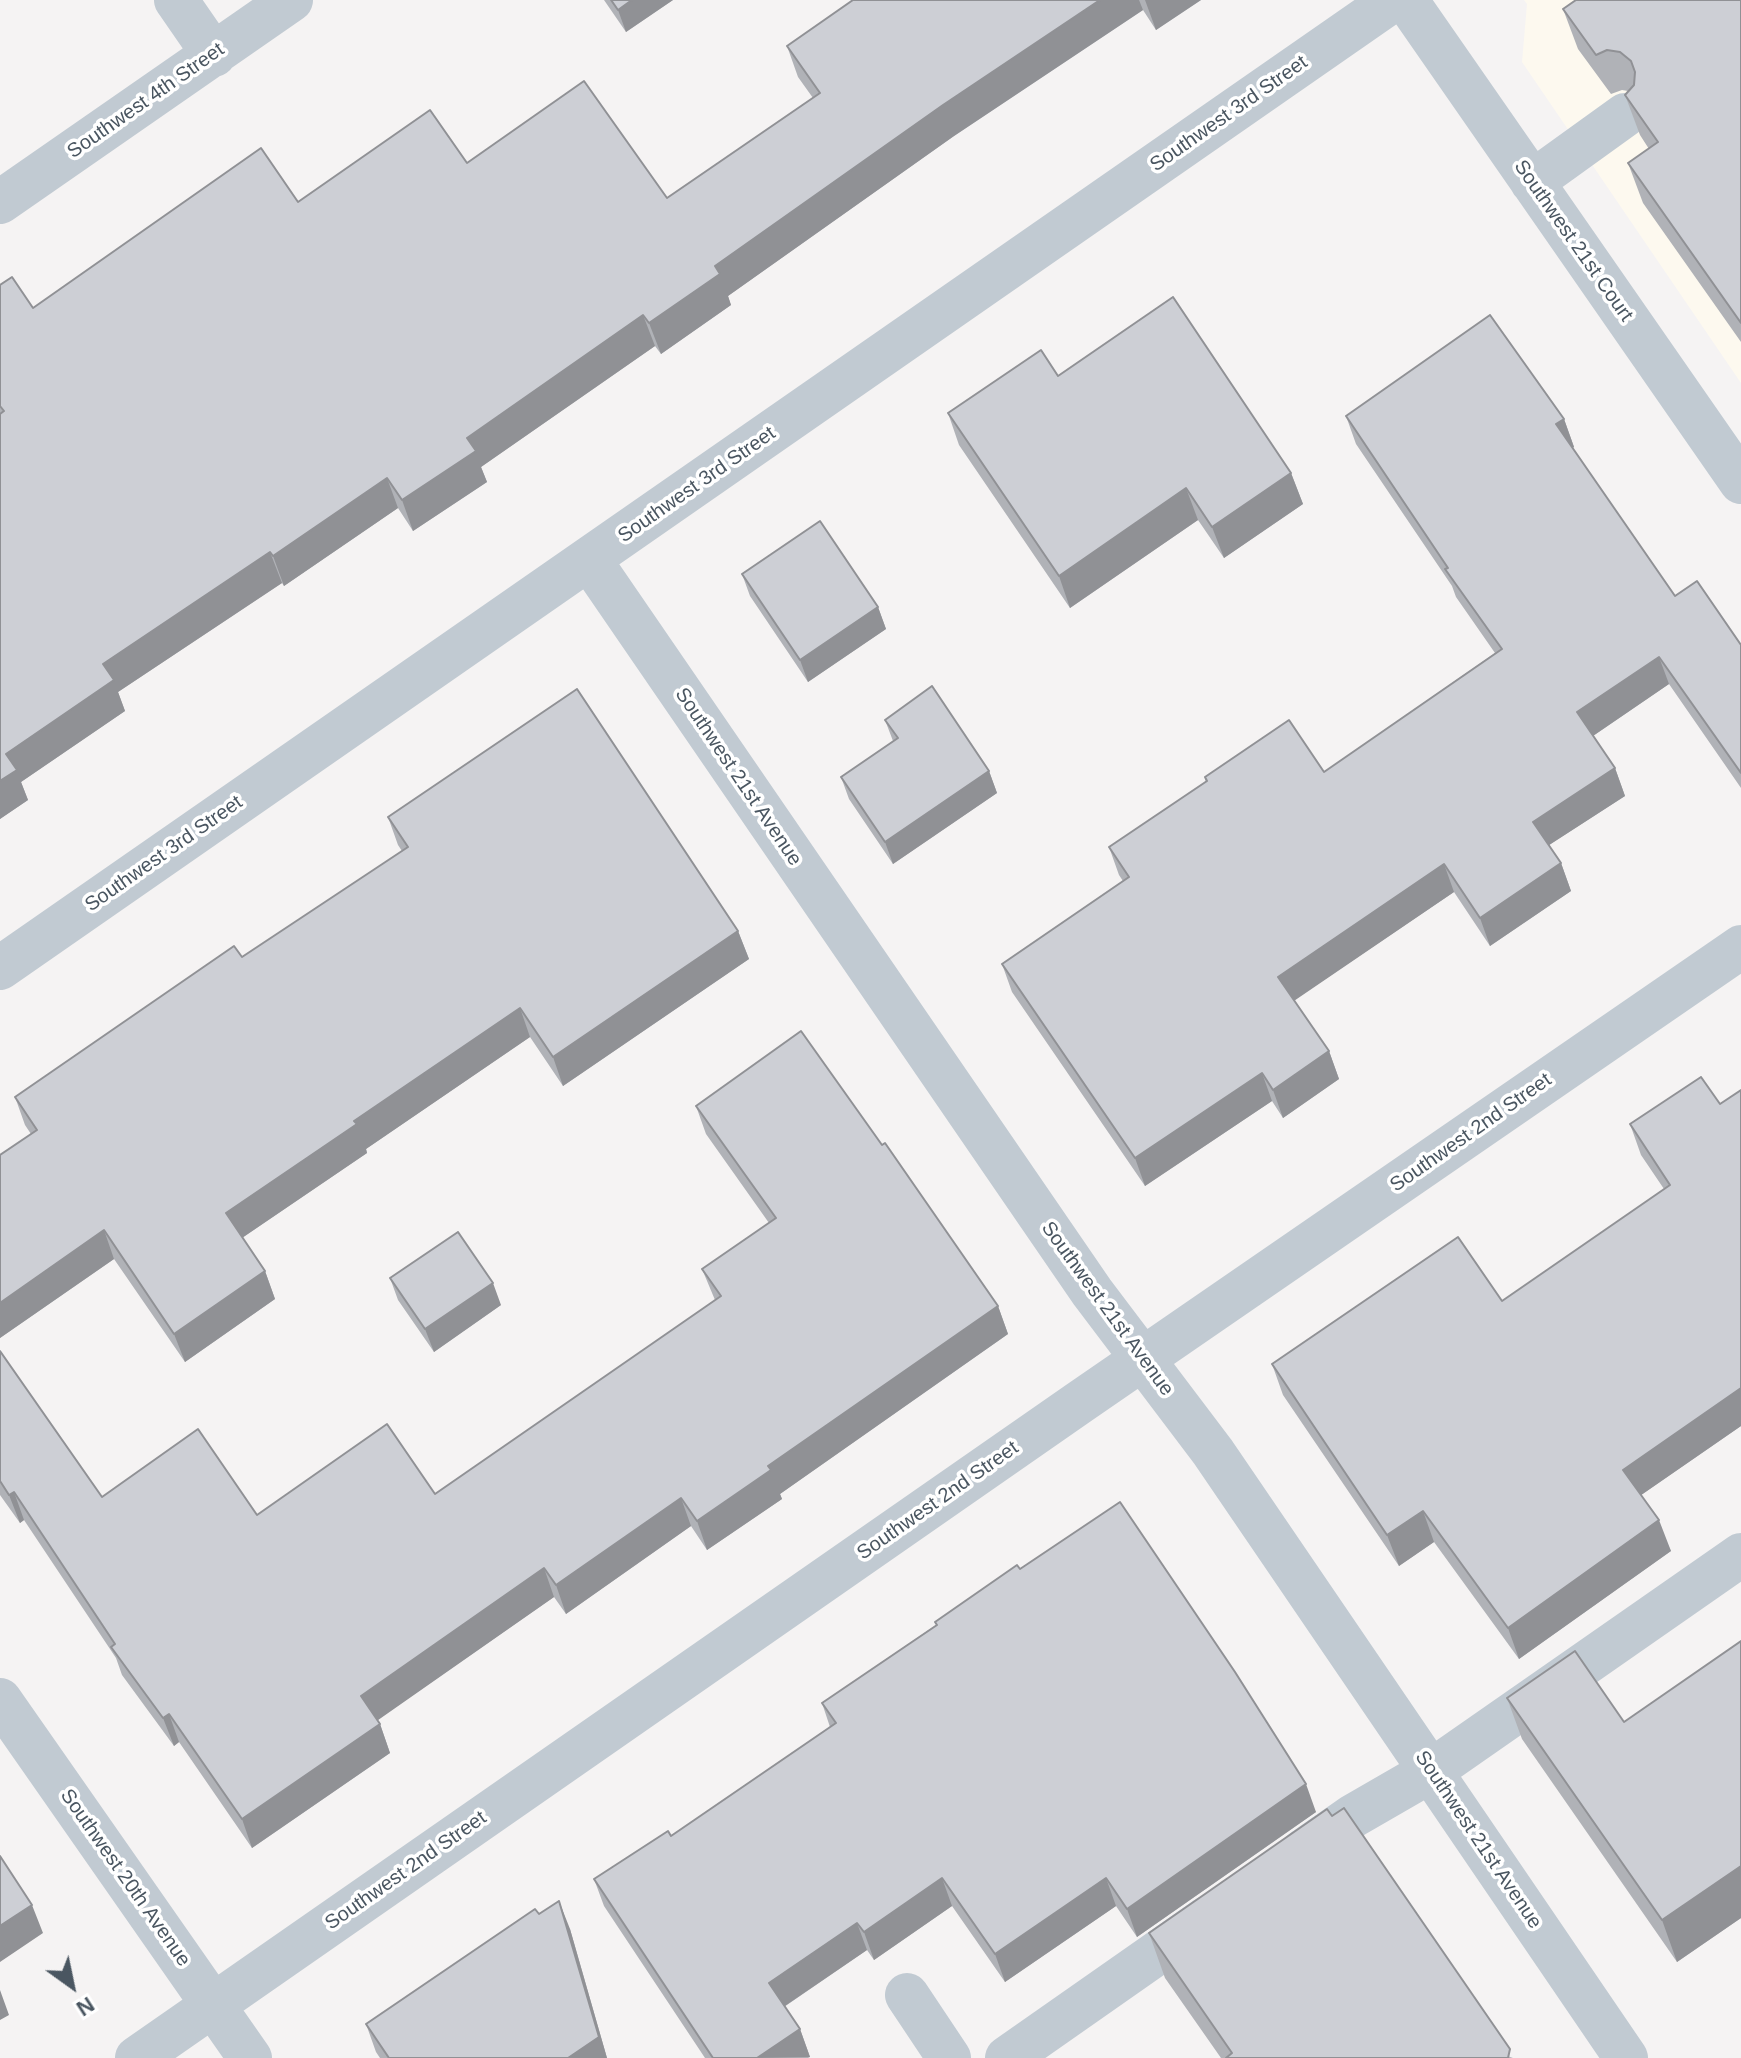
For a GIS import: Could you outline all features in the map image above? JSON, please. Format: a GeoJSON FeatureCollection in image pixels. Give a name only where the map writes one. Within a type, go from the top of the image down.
{"type":"FeatureCollection","features":[{"type":"Feature","properties":{"kind":"street"},"geometry":{"type":"LineString","coordinates":[[176,0],[214,55]]}},
{"type":"Feature","properties":{"kind":"street","name":"Southwest 4th Street"},"geometry":{"type":"LineString","coordinates":[[0,202],[291,0]]}},
{"type":"Feature","properties":{"kind":"street","name":"Southwest 3rd Street"},"geometry":{"type":"LineString","coordinates":[[0,968],[1393,0]]}},
{"type":"Feature","properties":{"kind":"street","name":"Southwest 21st Court"},"geometry":{"type":"LineString","coordinates":[[1406,0],[1741,482]]}},
{"type":"Feature","properties":{"kind":"street"},"geometry":{"type":"LineString","coordinates":[[1532,182],[1625,115]]}},
{"type":"Feature","properties":{"kind":"street","name":"Southwest 21st Avenue"},"geometry":{"type":"LineString","coordinates":[[589,559],[1092,1292],[1213,1452],[1626,2058]]}},
{"type":"Feature","properties":{"kind":"street","name":"Southwest 2nd Street"},"geometry":{"type":"LineString","coordinates":[[137,2058],[1741,947]]}},
{"type":"Feature","properties":{"kind":"street"},"geometry":{"type":"LineString","coordinates":[[1276,1870],[1353,1816],[1431,1771],[1741,1555]]}},
{"type":"Feature","properties":{"kind":"street","name":"Southwest 20th Avenue"},"geometry":{"type":"LineString","coordinates":[[0,1700],[250,2058]]}},
{"type":"Feature","properties":{"kind":"street"},"geometry":{"type":"LineString","coordinates":[[1007,2058],[1238,1897]]}},
{"type":"Feature","properties":{"kind":"street"},"geometry":{"type":"LineString","coordinates":[[907,1995],[949,2058]]}},
{"type":"Feature","properties":{"kind":"shaded area"},"geometry":{"type":"Polygon","coordinates":[[[1524,0],[1741,0],[1741,383],[1522,62],[1527,4],[1524,0]]]}},
{"type":"Feature","properties":{"kind":"building"},"geometry":{"type":"Polygon","coordinates":[[[611,0],[632,0],[618,10],[611,0]]]}},
{"type":"Feature","properties":{"kind":"building"},"geometry":{"type":"Polygon","coordinates":[[[853,0],[1100,0],[943,105],[715,266],[720,274],[649,323],[643,315],[467,438],[476,451],[402,500],[387,478],[273,556],[270,552],[103,664],[114,680],[6,754],[17,770],[0,781],[0,414],[4,411],[0,406],[0,285],[12,277],[33,308],[261,148],[298,202],[430,110],[467,163],[584,81],[667,198],[820,93],[787,46],[853,0]]]}},
{"type":"Feature","properties":{"kind":"building"},"geometry":{"type":"Polygon","coordinates":[[[1576,0],[1741,0],[1741,323],[1628,163],[1658,142],[1625,95],[1634,85],[1635,72],[1631,61],[1620,52],[1607,50],[1596,55],[1563,9],[1576,0]]]}},
{"type":"Feature","properties":{"kind":"building"},"geometry":{"type":"Polygon","coordinates":[[[1173,297],[1291,473],[1212,527],[1186,488],[1059,576],[948,413],[1041,350],[1058,376],[1173,297]]]}},
{"type":"Feature","properties":{"kind":"building"},"geometry":{"type":"Polygon","coordinates":[[[1490,315],[1564,419],[1556,424],[1675,596],[1697,581],[1741,645],[1741,773],[1659,657],[1577,712],[1615,768],[1533,822],[1561,863],[1480,918],[1444,864],[1278,977],[1329,1051],[1273,1090],[1262,1073],[1135,1158],[1002,964],[1129,877],[1109,847],[1207,781],[1205,777],[1289,720],[1324,772],[1502,649],[1445,569],[1448,568],[1346,416],[1490,315]]]}},
{"type":"Feature","properties":{"kind":"building"},"geometry":{"type":"Polygon","coordinates":[[[820,521],[878,607],[800,660],[742,574],[820,521]]]}},
{"type":"Feature","properties":{"kind":"building"},"geometry":{"type":"Polygon","coordinates":[[[932,686],[989,771],[885,842],[841,777],[898,738],[885,720],[932,686]]]}},
{"type":"Feature","properties":{"kind":"building"},"geometry":{"type":"Polygon","coordinates":[[[577,689],[738,931],[553,1057],[520,1008],[354,1121],[357,1124],[226,1213],[265,1271],[174,1334],[104,1230],[0,1303],[0,1155],[37,1130],[15,1097],[234,946],[242,957],[408,847],[388,817],[577,689]]]}},
{"type":"Feature","properties":{"kind":"building"},"geometry":{"type":"Polygon","coordinates":[[[801,1031],[882,1145],[885,1143],[998,1306],[768,1466],[771,1470],[697,1521],[681,1498],[556,1585],[544,1568],[361,1696],[380,1724],[242,1819],[169,1714],[163,1718],[111,1647],[115,1644],[14,1492],[9,1495],[0,1481],[0,1351],[102,1497],[198,1429],[257,1515],[387,1424],[435,1494],[721,1296],[702,1269],[776,1218],[696,1106],[801,1031]]]}},
{"type":"Feature","properties":{"kind":"building"},"geometry":{"type":"Polygon","coordinates":[[[1701,1077],[1720,1104],[1741,1090],[1741,1388],[1623,1470],[1659,1520],[1508,1628],[1423,1511],[1387,1535],[1272,1364],[1458,1237],[1502,1301],[1670,1185],[1630,1124],[1701,1077]]]}},
{"type":"Feature","properties":{"kind":"building"},"geometry":{"type":"Polygon","coordinates":[[[458,1232],[493,1283],[425,1329],[390,1278],[458,1232]]]}},
{"type":"Feature","properties":{"kind":"building"},"geometry":{"type":"Polygon","coordinates":[[[1120,1502],[1306,1784],[1127,1909],[1106,1878],[995,1954],[942,1878],[864,1932],[857,1923],[769,1983],[800,2029],[757,2058],[713,2058],[594,1879],[668,1831],[671,1836],[836,1723],[822,1703],[937,1625],[935,1622],[1017,1565],[1020,1569],[1120,1502]]]}},
{"type":"Feature","properties":{"kind":"building"},"geometry":{"type":"Polygon","coordinates":[[[1741,1641],[1741,1866],[1662,1920],[1507,1698],[1575,1651],[1624,1722],[1741,1641]]]}},
{"type":"Feature","properties":{"kind":"building"},"geometry":{"type":"Polygon","coordinates":[[[1344,1808],[1510,2049],[1508,2058],[1226,2058],[1232,2053],[1149,1933],[1327,1809],[1332,1816],[1344,1808]]]}},
{"type":"Feature","properties":{"kind":"building"},"geometry":{"type":"Polygon","coordinates":[[[0,1856],[32,1905],[0,1926],[0,1856]]]}},
{"type":"Feature","properties":{"kind":"building"},"geometry":{"type":"Polygon","coordinates":[[[559,1901],[599,2037],[568,2058],[389,2058],[366,2024],[535,1909],[539,1914],[559,1901]]]}}]}
